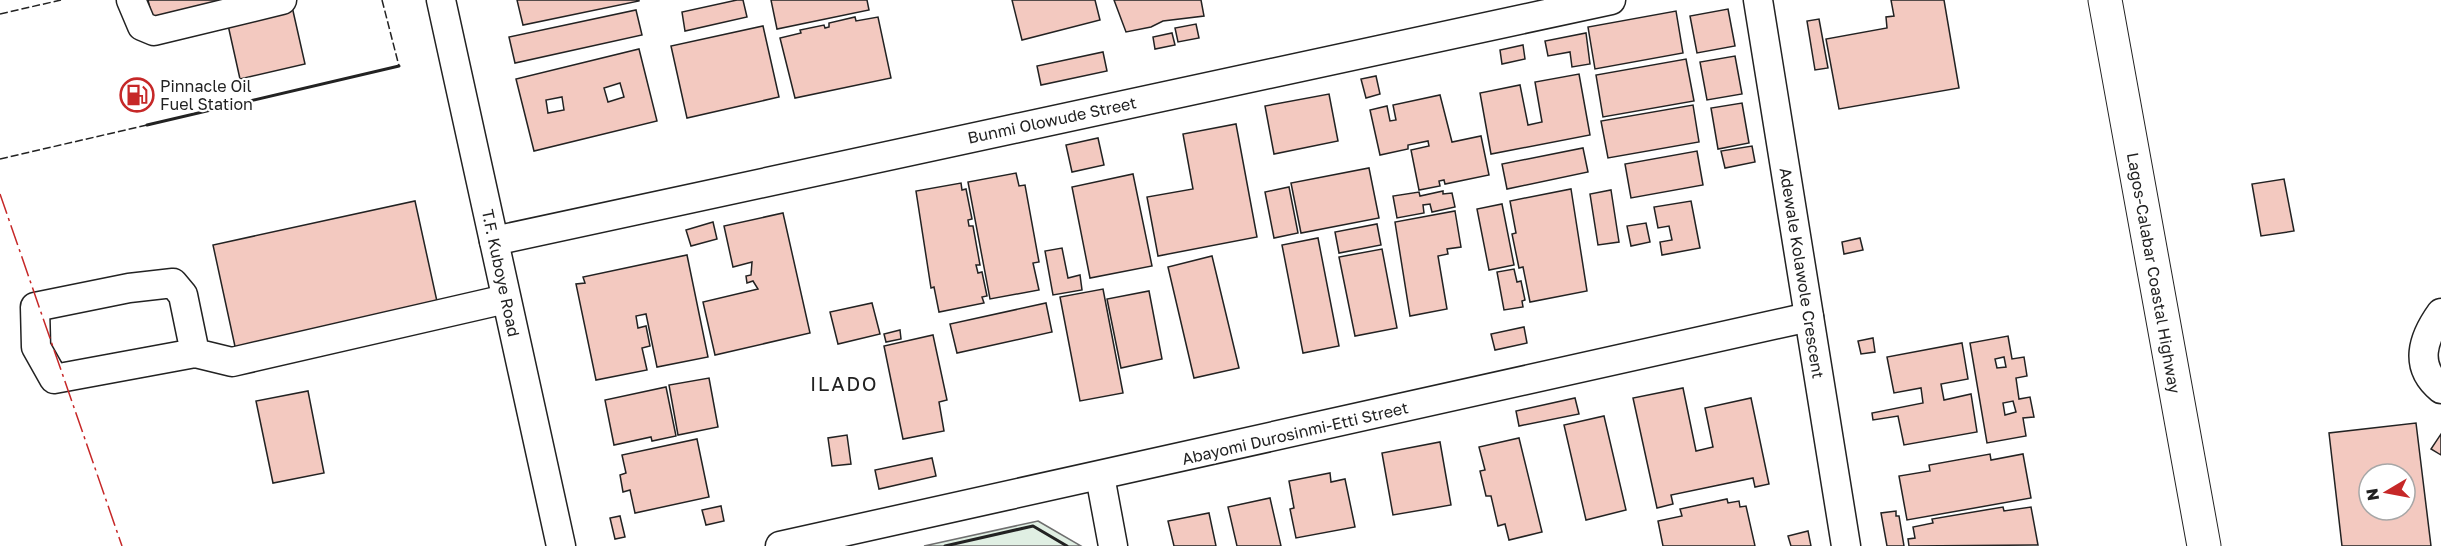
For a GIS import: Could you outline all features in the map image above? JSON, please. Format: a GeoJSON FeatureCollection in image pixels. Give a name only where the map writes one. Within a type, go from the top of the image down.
{"type":"FeatureCollection","features":[{"type":"Feature","properties":{"kind":"highway","name":"Lagos-Calabar Coastal Highway"},"geometry":{"type":"LineString","coordinates":[[2105,0],[2204,546]]}},
{"type":"Feature","properties":{"kind":"street"},"geometry":{"type":"LineString","coordinates":[[131,0],[142,26],[153,31],[282,0]]}},
{"type":"Feature","properties":{"kind":"street","name":"T.F. Kuboye Road"},"geometry":{"type":"LineString","coordinates":[[441,0],[561,546]]}},
{"type":"Feature","properties":{"kind":"street","name":"Bunmi Olowude Street"},"geometry":{"type":"LineString","coordinates":[[494,241],[1611,0]]}},
{"type":"Feature","properties":{"kind":"street","name":"Adewale Kolawole Crescent"},"geometry":{"type":"LineString","coordinates":[[1758,0],[1846,546]]}},
{"type":"Feature","properties":{"kind":"street"},"geometry":{"type":"LineString","coordinates":[[195,352],[183,295],[172,283],[129,288],[35,307],[36,347],[54,379],[195,352],[232,362],[507,299]]}},
{"type":"Feature","properties":{"kind":"street"},"geometry":{"type":"LineString","coordinates":[[2441,313],[2424,340],[2423,355],[2425,370],[2441,388]]}},
{"type":"Feature","properties":{"kind":"street","name":"Abayomi Durosinmi-Etti Street"},"geometry":{"type":"LineString","coordinates":[[780,546],[1809,317]]}},
{"type":"Feature","properties":{"kind":"street"},"geometry":{"type":"LineString","coordinates":[[1100,476],[1113,546]]}},
{"type":"Feature","properties":{"kind":"green space"},"geometry":{"type":"Polygon","coordinates":[[[1038,521],[1081,546],[924,546],[1038,521]]]}},
{"type":"Feature","properties":{"kind":"building"},"geometry":{"type":"Polygon","coordinates":[[[148,0],[231,0],[152,17],[148,0]]]}},
{"type":"Feature","properties":{"kind":"building"},"geometry":{"type":"Polygon","coordinates":[[[517,0],[639,0],[639,1],[523,25],[517,0]]]}},
{"type":"Feature","properties":{"kind":"building"},"geometry":{"type":"Polygon","coordinates":[[[743,0],[747,17],[685,31],[682,12],[743,0]]]}},
{"type":"Feature","properties":{"kind":"building"},"geometry":{"type":"Polygon","coordinates":[[[771,0],[867,0],[869,10],[777,29],[771,0]]]}},
{"type":"Feature","properties":{"kind":"building"},"geometry":{"type":"Polygon","coordinates":[[[1012,0],[1095,0],[1100,20],[1022,40],[1012,0]]]}},
{"type":"Feature","properties":{"kind":"building"},"geometry":{"type":"Polygon","coordinates":[[[1114,0],[1201,0],[1204,16],[1163,21],[1151,27],[1126,32],[1114,0]]]}},
{"type":"Feature","properties":{"kind":"building"},"geometry":{"type":"Polygon","coordinates":[[[1891,0],[1944,0],[1959,88],[1839,109],[1826,39],[1887,28],[1886,17],[1894,16],[1891,0]]]}},
{"type":"Feature","properties":{"kind":"building"},"geometry":{"type":"Polygon","coordinates":[[[291,2],[305,64],[240,79],[226,16],[291,2]]]}},
{"type":"Feature","properties":{"kind":"building"},"geometry":{"type":"Polygon","coordinates":[[[1728,9],[1735,46],[1697,53],[1690,16],[1728,9]]]}},
{"type":"Feature","properties":{"kind":"building"},"geometry":{"type":"Polygon","coordinates":[[[636,10],[642,35],[515,63],[509,37],[636,10]]]}},
{"type":"Feature","properties":{"kind":"building"},"geometry":{"type":"Polygon","coordinates":[[[1676,11],[1683,53],[1595,69],[1588,27],[1676,11]]]}},
{"type":"Feature","properties":{"kind":"building"},"geometry":{"type":"Polygon","coordinates":[[[855,17],[856,21],[878,17],[891,78],[795,98],[780,38],[801,33],[800,30],[824,25],[825,28],[829,27],[829,23],[855,17]]]}},
{"type":"Feature","properties":{"kind":"building"},"geometry":{"type":"Polygon","coordinates":[[[1819,19],[1828,68],[1815,70],[1807,21],[1819,19]]]}},
{"type":"Feature","properties":{"kind":"building"},"geometry":{"type":"Polygon","coordinates":[[[1196,24],[1199,38],[1178,42],[1175,28],[1196,24]]]}},
{"type":"Feature","properties":{"kind":"building"},"geometry":{"type":"Polygon","coordinates":[[[763,26],[779,97],[687,118],[671,46],[763,26]]]}},
{"type":"Feature","properties":{"kind":"building"},"geometry":{"type":"Polygon","coordinates":[[[1172,33],[1175,45],[1155,49],[1153,37],[1172,33]]]}},
{"type":"Feature","properties":{"kind":"building"},"geometry":{"type":"Polygon","coordinates":[[[1586,33],[1590,64],[1572,67],[1570,52],[1548,56],[1545,41],[1586,33]]]}},
{"type":"Feature","properties":{"kind":"building"},"geometry":{"type":"Polygon","coordinates":[[[1523,45],[1525,59],[1502,64],[1500,50],[1523,45]]]}},
{"type":"Feature","properties":{"kind":"building"},"geometry":{"type":"Polygon","coordinates":[[[639,49],[657,121],[534,151],[516,79],[639,49]],[[620,83],[604,88],[608,102],[624,97],[620,83]],[[562,97],[546,100],[548,113],[564,110],[562,97]]]}},
{"type":"Feature","properties":{"kind":"building"},"geometry":{"type":"Polygon","coordinates":[[[1103,52],[1107,71],[1041,85],[1037,66],[1103,52]]]}},
{"type":"Feature","properties":{"kind":"building"},"geometry":{"type":"Polygon","coordinates":[[[1735,56],[1742,94],[1707,100],[1700,62],[1735,56]]]}},
{"type":"Feature","properties":{"kind":"building"},"geometry":{"type":"Polygon","coordinates":[[[1686,59],[1694,101],[1603,117],[1596,75],[1686,59]]]}},
{"type":"Feature","properties":{"kind":"building"},"geometry":{"type":"Polygon","coordinates":[[[1579,74],[1590,135],[1491,154],[1480,93],[1520,85],[1528,125],[1542,122],[1535,82],[1579,74]]]}},
{"type":"Feature","properties":{"kind":"building"},"geometry":{"type":"Polygon","coordinates":[[[1376,76],[1380,94],[1366,98],[1361,79],[1376,76]]]}},
{"type":"Feature","properties":{"kind":"building"},"geometry":{"type":"Polygon","coordinates":[[[1329,94],[1338,141],[1274,154],[1265,106],[1329,94]]]}},
{"type":"Feature","properties":{"kind":"building"},"geometry":{"type":"Polygon","coordinates":[[[1440,95],[1452,142],[1481,136],[1489,175],[1445,184],[1444,180],[1439,181],[1440,186],[1419,190],[1411,150],[1429,146],[1428,141],[1408,145],[1408,149],[1380,155],[1370,110],[1387,106],[1390,121],[1396,120],[1393,105],[1440,95]]]}},
{"type":"Feature","properties":{"kind":"building"},"geometry":{"type":"Polygon","coordinates":[[[1742,103],[1749,143],[1718,149],[1711,108],[1742,103]]]}},
{"type":"Feature","properties":{"kind":"building"},"geometry":{"type":"Polygon","coordinates":[[[1693,105],[1699,142],[1608,158],[1601,121],[1693,105]]]}},
{"type":"Feature","properties":{"kind":"building"},"geometry":{"type":"Polygon","coordinates":[[[1236,124],[1257,237],[1158,256],[1147,197],[1193,189],[1183,134],[1236,124]]]}},
{"type":"Feature","properties":{"kind":"building"},"geometry":{"type":"Polygon","coordinates":[[[1098,138],[1104,165],[1072,172],[1066,145],[1098,138]]]}},
{"type":"Feature","properties":{"kind":"building"},"geometry":{"type":"Polygon","coordinates":[[[1752,146],[1755,162],[1725,168],[1721,151],[1752,146]]]}},
{"type":"Feature","properties":{"kind":"building"},"geometry":{"type":"Polygon","coordinates":[[[1583,148],[1588,172],[1507,189],[1502,164],[1583,148]]]}},
{"type":"Feature","properties":{"kind":"building"},"geometry":{"type":"Polygon","coordinates":[[[1697,151],[1703,185],[1631,198],[1625,164],[1697,151]]]}},
{"type":"Feature","properties":{"kind":"building"},"geometry":{"type":"Polygon","coordinates":[[[1369,168],[1379,218],[1301,233],[1291,183],[1369,168]]]}},
{"type":"Feature","properties":{"kind":"building"},"geometry":{"type":"Polygon","coordinates":[[[1016,173],[1019,186],[1025,185],[1039,262],[1033,263],[1039,290],[990,299],[968,182],[1016,173]]]}},
{"type":"Feature","properties":{"kind":"building"},"geometry":{"type":"Polygon","coordinates":[[[1133,174],[1152,266],[1090,278],[1072,187],[1133,174]]]}},
{"type":"Feature","properties":{"kind":"building"},"geometry":{"type":"Polygon","coordinates":[[[2284,179],[2294,231],[2261,236],[2252,184],[2284,179]]]}},
{"type":"Feature","properties":{"kind":"building"},"geometry":{"type":"Polygon","coordinates":[[[961,183],[962,190],[966,189],[972,219],[968,220],[969,226],[973,226],[980,265],[976,265],[978,273],[982,272],[987,296],[982,297],[984,303],[939,312],[934,287],[931,288],[916,191],[961,183]]]}},
{"type":"Feature","properties":{"kind":"building"},"geometry":{"type":"Polygon","coordinates":[[[1289,187],[1298,233],[1274,238],[1265,192],[1289,187]]]}},
{"type":"Feature","properties":{"kind":"building"},"geometry":{"type":"Polygon","coordinates":[[[1571,189],[1587,291],[1530,302],[1523,267],[1519,268],[1512,234],[1516,233],[1510,201],[1571,189]]]}},
{"type":"Feature","properties":{"kind":"building"},"geometry":{"type":"Polygon","coordinates":[[[1611,190],[1619,242],[1598,245],[1590,194],[1611,190]]]}},
{"type":"Feature","properties":{"kind":"building"},"geometry":{"type":"Polygon","coordinates":[[[1443,191],[1443,194],[1452,193],[1455,207],[1432,212],[1430,204],[1423,205],[1424,213],[1397,218],[1393,196],[1419,192],[1420,196],[1443,191]]]}},
{"type":"Feature","properties":{"kind":"building"},"geometry":{"type":"Polygon","coordinates":[[[415,201],[438,306],[236,351],[213,245],[415,201]]]}},
{"type":"Feature","properties":{"kind":"building"},"geometry":{"type":"Polygon","coordinates":[[[1691,201],[1700,248],[1662,255],[1660,242],[1672,240],[1669,226],[1658,228],[1654,207],[1691,201]]]}},
{"type":"Feature","properties":{"kind":"building"},"geometry":{"type":"Polygon","coordinates":[[[1502,204],[1514,265],[1489,270],[1477,209],[1502,204]]]}},
{"type":"Feature","properties":{"kind":"building"},"geometry":{"type":"Polygon","coordinates":[[[1455,211],[1461,247],[1447,249],[1448,254],[1438,256],[1447,309],[1410,316],[1395,222],[1455,211]]]}},
{"type":"Feature","properties":{"kind":"building"},"geometry":{"type":"Polygon","coordinates":[[[783,213],[810,333],[715,355],[703,302],[758,289],[753,281],[747,283],[746,276],[751,275],[752,262],[733,267],[724,226],[783,213]]]}},
{"type":"Feature","properties":{"kind":"building"},"geometry":{"type":"Polygon","coordinates":[[[713,222],[717,239],[691,246],[686,230],[713,222]]]}},
{"type":"Feature","properties":{"kind":"building"},"geometry":{"type":"Polygon","coordinates":[[[1646,223],[1650,242],[1631,246],[1627,226],[1646,223]]]}},
{"type":"Feature","properties":{"kind":"building"},"geometry":{"type":"Polygon","coordinates":[[[1377,224],[1381,245],[1339,253],[1335,232],[1377,224]]]}},
{"type":"Feature","properties":{"kind":"building"},"geometry":{"type":"Polygon","coordinates":[[[1318,238],[1339,346],[1303,353],[1282,245],[1318,238]]]}},
{"type":"Feature","properties":{"kind":"building"},"geometry":{"type":"Polygon","coordinates":[[[1860,238],[1863,250],[1844,254],[1842,242],[1860,238]]]}},
{"type":"Feature","properties":{"kind":"building"},"geometry":{"type":"Polygon","coordinates":[[[1062,248],[1068,278],[1080,275],[1082,290],[1053,295],[1045,251],[1062,248]]]}},
{"type":"Feature","properties":{"kind":"building"},"geometry":{"type":"Polygon","coordinates":[[[1382,249],[1397,328],[1355,336],[1339,257],[1382,249]]]}},
{"type":"Feature","properties":{"kind":"building"},"geometry":{"type":"Polygon","coordinates":[[[687,255],[708,357],[657,367],[646,314],[636,316],[638,328],[646,326],[650,346],[642,348],[647,370],[596,380],[576,284],[585,283],[583,277],[687,255]]]}},
{"type":"Feature","properties":{"kind":"building"},"geometry":{"type":"Polygon","coordinates":[[[1212,256],[1239,368],[1194,378],[1168,267],[1212,256]]]}},
{"type":"Feature","properties":{"kind":"building"},"geometry":{"type":"Polygon","coordinates":[[[1514,269],[1517,282],[1521,281],[1525,300],[1522,301],[1523,307],[1504,310],[1497,272],[1514,269]]]}},
{"type":"Feature","properties":{"kind":"building"},"geometry":{"type":"Polygon","coordinates":[[[1103,289],[1123,393],[1080,401],[1060,297],[1103,289]]]}},
{"type":"Feature","properties":{"kind":"building"},"geometry":{"type":"Polygon","coordinates":[[[1149,291],[1162,359],[1121,368],[1107,299],[1149,291]]]}},
{"type":"Feature","properties":{"kind":"building"},"geometry":{"type":"Polygon","coordinates":[[[872,303],[880,334],[838,344],[830,312],[872,303]]]}},
{"type":"Feature","properties":{"kind":"building"},"geometry":{"type":"Polygon","coordinates":[[[1046,303],[1052,332],[957,353],[950,324],[1046,303]]]}},
{"type":"Feature","properties":{"kind":"building"},"geometry":{"type":"Polygon","coordinates":[[[1524,327],[1527,343],[1495,350],[1491,334],[1524,327]]]}},
{"type":"Feature","properties":{"kind":"building"},"geometry":{"type":"Polygon","coordinates":[[[900,330],[901,339],[886,342],[884,334],[900,330]]]}},
{"type":"Feature","properties":{"kind":"building"},"geometry":{"type":"Polygon","coordinates":[[[933,335],[947,400],[939,402],[944,431],[903,439],[884,346],[933,335]]]}},
{"type":"Feature","properties":{"kind":"building"},"geometry":{"type":"Polygon","coordinates":[[[2008,336],[2012,359],[2024,357],[2027,376],[2016,378],[2019,399],[2030,397],[2034,417],[2023,418],[2026,436],[1987,443],[1970,343],[2008,336]],[[2004,357],[1995,359],[1997,368],[2006,367],[2004,357]],[[2013,401],[2003,403],[2005,415],[2016,412],[2013,401]]]}},
{"type":"Feature","properties":{"kind":"building"},"geometry":{"type":"Polygon","coordinates":[[[1873,338],[1875,352],[1861,354],[1858,341],[1873,338]]]}},
{"type":"Feature","properties":{"kind":"building"},"geometry":{"type":"Polygon","coordinates":[[[1962,343],[1968,379],[1941,384],[1944,400],[1971,394],[1977,432],[1904,445],[1898,416],[1873,420],[1872,413],[1923,403],[1921,388],[1894,393],[1887,357],[1962,343]]]}},
{"type":"Feature","properties":{"kind":"building"},"geometry":{"type":"Polygon","coordinates":[[[709,378],[718,427],[678,435],[669,385],[709,378]]]}},
{"type":"Feature","properties":{"kind":"building"},"geometry":{"type":"Polygon","coordinates":[[[666,387],[676,436],[652,441],[651,437],[614,445],[605,400],[666,387]]]}},
{"type":"Feature","properties":{"kind":"building"},"geometry":{"type":"Polygon","coordinates":[[[1683,388],[1696,451],[1713,447],[1705,408],[1751,398],[1769,484],[1755,487],[1753,478],[1671,495],[1673,504],[1657,508],[1633,398],[1683,388]]]}},
{"type":"Feature","properties":{"kind":"building"},"geometry":{"type":"Polygon","coordinates":[[[308,391],[324,473],[273,483],[256,401],[308,391]]]}},
{"type":"Feature","properties":{"kind":"building"},"geometry":{"type":"Polygon","coordinates":[[[1575,398],[1579,414],[1519,426],[1516,411],[1575,398]]]}},
{"type":"Feature","properties":{"kind":"building"},"geometry":{"type":"Polygon","coordinates":[[[1604,416],[1626,510],[1586,520],[1564,425],[1604,416]]]}},
{"type":"Feature","properties":{"kind":"building"},"geometry":{"type":"Polygon","coordinates":[[[2416,423],[2431,546],[2342,546],[2329,433],[2416,423]]]}},
{"type":"Feature","properties":{"kind":"building"},"geometry":{"type":"Polygon","coordinates":[[[2441,434],[2441,455],[2431,449],[2441,434]]]}},
{"type":"Feature","properties":{"kind":"building"},"geometry":{"type":"Polygon","coordinates":[[[847,435],[851,464],[832,466],[828,438],[847,435]]]}},
{"type":"Feature","properties":{"kind":"building"},"geometry":{"type":"Polygon","coordinates":[[[1519,438],[1542,532],[1509,540],[1505,524],[1498,526],[1491,496],[1486,496],[1480,471],[1485,470],[1479,447],[1519,438]]]}},
{"type":"Feature","properties":{"kind":"building"},"geometry":{"type":"Polygon","coordinates":[[[697,439],[709,497],[635,513],[630,490],[623,492],[620,475],[626,473],[622,455],[697,439]]]}},
{"type":"Feature","properties":{"kind":"building"},"geometry":{"type":"Polygon","coordinates":[[[1440,442],[1451,505],[1393,515],[1382,453],[1440,442]]]}},
{"type":"Feature","properties":{"kind":"building"},"geometry":{"type":"Polygon","coordinates":[[[1990,454],[1991,460],[2023,454],[2031,498],[1907,520],[1899,476],[1930,471],[1929,465],[1990,454]]]}},
{"type":"Feature","properties":{"kind":"building"},"geometry":{"type":"Polygon","coordinates":[[[932,458],[936,476],[879,489],[875,470],[932,458]]]}},
{"type":"Feature","properties":{"kind":"building"},"geometry":{"type":"Polygon","coordinates":[[[1330,473],[1331,482],[1345,479],[1355,527],[1296,538],[1290,509],[1294,508],[1289,481],[1330,473]]]}},
{"type":"Feature","properties":{"kind":"building"},"geometry":{"type":"Polygon","coordinates":[[[1270,498],[1281,546],[1237,546],[1228,507],[1270,498]]]}},
{"type":"Feature","properties":{"kind":"building"},"geometry":{"type":"Polygon","coordinates":[[[1727,499],[1728,503],[1739,501],[1740,507],[1746,506],[1755,546],[1663,546],[1658,521],[1682,516],[1680,509],[1727,499]]]}},
{"type":"Feature","properties":{"kind":"building"},"geometry":{"type":"Polygon","coordinates":[[[721,506],[724,521],[706,525],[702,510],[721,506]]]}},
{"type":"Feature","properties":{"kind":"building"},"geometry":{"type":"Polygon","coordinates":[[[2003,507],[2004,511],[2031,507],[2038,545],[1909,546],[1908,539],[1915,538],[1913,527],[1933,523],[1932,519],[2003,507]]]}},
{"type":"Feature","properties":{"kind":"building"},"geometry":{"type":"Polygon","coordinates":[[[1896,511],[1896,516],[1899,516],[1904,546],[1887,546],[1881,513],[1896,511]]]}},
{"type":"Feature","properties":{"kind":"building"},"geometry":{"type":"Polygon","coordinates":[[[1209,513],[1216,546],[1174,546],[1168,521],[1209,513]]]}},
{"type":"Feature","properties":{"kind":"building"},"geometry":{"type":"Polygon","coordinates":[[[620,516],[625,537],[615,539],[610,518],[620,516]]]}},
{"type":"Feature","properties":{"kind":"building"},"geometry":{"type":"Polygon","coordinates":[[[1808,531],[1811,546],[1791,546],[1788,536],[1808,531]]]}},
{"type":"Feature","properties":{"kind":"fence"},"geometry":{"type":"LineString","coordinates":[[0,14],[61,0]]}},
{"type":"Feature","properties":{"kind":"fence"},"geometry":{"type":"LineString","coordinates":[[382,0],[399,66]]}},
{"type":"Feature","properties":{"kind":"fence"},"geometry":{"type":"LineString","coordinates":[[0,159],[147,125]]}},
{"type":"Feature","properties":{"kind":"wall"},"geometry":{"type":"LineString","coordinates":[[147,125],[399,66]]}},
{"type":"Feature","properties":{"kind":"wall"},"geometry":{"type":"LineString","coordinates":[[945,546],[1033,526],[1067,546]]}},
{"type":"Feature","properties":{"kind":"power"},"geometry":{"type":"LineString","coordinates":[[0,194],[122,546]]}},
{"type":"Feature","properties":{"kind":"place","name":"Pinnacle Oil Fuel Station"},"geometry":{"type":"Point","coordinates":[137,95]}},
{"type":"Feature","properties":{"kind":"district","name":"ILADO"},"geometry":{"type":"Point","coordinates":[844,383]}}]}
